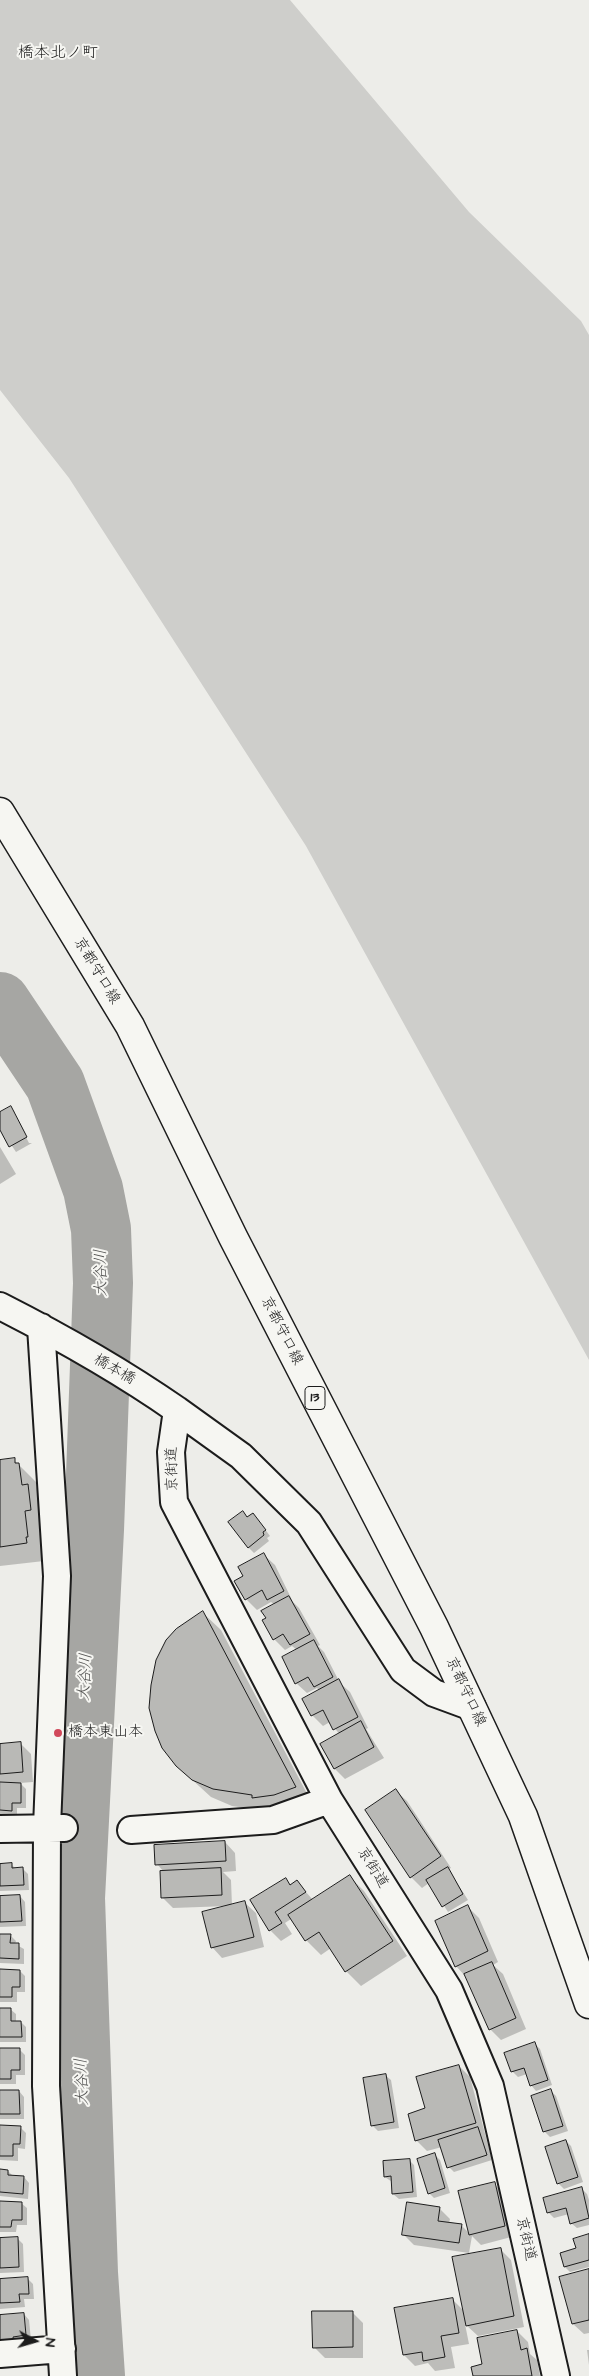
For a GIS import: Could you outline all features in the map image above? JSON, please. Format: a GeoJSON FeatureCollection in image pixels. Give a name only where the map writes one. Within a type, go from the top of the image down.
{"type":"FeatureCollection","features":[{"type":"Feature","properties":{"kind":"main road","name":"京都守口線"},"geometry":{"type":"LineString","coordinates":[[0,812],[130,1026],[233,1237],[434,1627],[523,1816],[589,2004]]}},
{"type":"Feature","properties":{"kind":"street"},"geometry":{"type":"LineString","coordinates":[[0,1306],[41,1327],[57,1576],[56,1828],[46,2086],[64,2376]]}},
{"type":"Feature","properties":{"kind":"street","name":"橋本橋"},"geometry":{"type":"LineString","coordinates":[[41,1327],[147,1389],[177,1410]]}},
{"type":"Feature","properties":{"kind":"street"},"geometry":{"type":"LineString","coordinates":[[177,1410],[241,1456],[309,1523],[403,1670],[434,1693],[472,1707]]}},
{"type":"Feature","properties":{"kind":"street","name":"京街道"},"geometry":{"type":"LineString","coordinates":[[177,1410],[171,1452],[174,1502],[329,1800],[450,1990],[490,2086],[556,2376]]}},
{"type":"Feature","properties":{"kind":"street"},"geometry":{"type":"LineString","coordinates":[[131,1830],[273,1820],[329,1800]]}},
{"type":"Feature","properties":{"kind":"street"},"geometry":{"type":"LineString","coordinates":[[0,1829],[56,1828]]}},
{"type":"Feature","properties":{"kind":"street"},"geometry":{"type":"LineString","coordinates":[[0,2354],[62,2349]]}},
{"type":"Feature","properties":{"kind":"shaded area"},"geometry":{"type":"Polygon","coordinates":[[[0,0],[290,0],[469,212],[581,321],[589,335],[589,1360],[306,846],[69,478],[0,390],[0,0]]]}},
{"type":"Feature","properties":{"kind":"building"},"geometry":{"type":"Polygon","coordinates":[[[11,1106],[27,1137],[9,1147],[0,1130],[0,1112],[11,1106]]]}},
{"type":"Feature","properties":{"kind":"building"},"geometry":{"type":"Polygon","coordinates":[[[15,1458],[15,1463],[19,1463],[22,1485],[28,1484],[31,1510],[25,1511],[27,1543],[0,1547],[0,1460],[15,1458]]]}},
{"type":"Feature","properties":{"kind":"building"},"geometry":{"type":"Polygon","coordinates":[[[243,1511],[247,1517],[253,1513],[266,1530],[263,1532],[264,1535],[248,1548],[228,1522],[243,1511]]]}},
{"type":"Feature","properties":{"kind":"building"},"geometry":{"type":"Polygon","coordinates":[[[264,1553],[284,1591],[267,1600],[262,1590],[245,1600],[234,1581],[243,1576],[238,1567],[264,1553]]]}},
{"type":"Feature","properties":{"kind":"building"},"geometry":{"type":"Polygon","coordinates":[[[289,1596],[310,1634],[290,1645],[283,1634],[273,1640],[262,1620],[266,1618],[261,1611],[289,1596]]]}},
{"type":"Feature","properties":{"kind":"building"},"geometry":{"type":"Polygon","coordinates":[[[203,1611],[296,1787],[274,1795],[252,1798],[252,1795],[213,1789],[192,1780],[176,1766],[162,1748],[149,1708],[156,1660],[166,1640],[176,1629],[203,1611]]]}},
{"type":"Feature","properties":{"kind":"building"},"geometry":{"type":"Polygon","coordinates":[[[314,1640],[333,1677],[314,1687],[308,1677],[295,1684],[282,1657],[314,1640]]]}},
{"type":"Feature","properties":{"kind":"building"},"geometry":{"type":"Polygon","coordinates":[[[339,1679],[358,1717],[333,1730],[323,1710],[311,1716],[302,1699],[339,1679]]]}},
{"type":"Feature","properties":{"kind":"building"},"geometry":{"type":"Polygon","coordinates":[[[361,1721],[374,1747],[334,1769],[320,1744],[361,1721]]]}},
{"type":"Feature","properties":{"kind":"building"},"geometry":{"type":"Polygon","coordinates":[[[21,1742],[23,1772],[0,1774],[0,1744],[21,1742]]]}},
{"type":"Feature","properties":{"kind":"building"},"geometry":{"type":"Polygon","coordinates":[[[0,1782],[21,1783],[21,1803],[12,1803],[12,1811],[0,1810],[0,1782]]]}},
{"type":"Feature","properties":{"kind":"building"},"geometry":{"type":"Polygon","coordinates":[[[396,1789],[441,1856],[410,1878],[365,1810],[396,1789]]]}},
{"type":"Feature","properties":{"kind":"building"},"geometry":{"type":"Polygon","coordinates":[[[225,1841],[226,1861],[155,1865],[154,1845],[225,1841]]]}},
{"type":"Feature","properties":{"kind":"building"},"geometry":{"type":"Polygon","coordinates":[[[12,1863],[12,1868],[23,1867],[24,1885],[0,1886],[0,1864],[12,1863]]]}},
{"type":"Feature","properties":{"kind":"building"},"geometry":{"type":"Polygon","coordinates":[[[448,1867],[463,1894],[442,1907],[426,1880],[448,1867]]]}},
{"type":"Feature","properties":{"kind":"building"},"geometry":{"type":"Polygon","coordinates":[[[221,1868],[222,1895],[161,1898],[160,1871],[221,1868]]]}},
{"type":"Feature","properties":{"kind":"building"},"geometry":{"type":"Polygon","coordinates":[[[350,1875],[393,1941],[345,1972],[319,1932],[305,1941],[288,1915],[350,1875]]]}},
{"type":"Feature","properties":{"kind":"building"},"geometry":{"type":"Polygon","coordinates":[[[286,1878],[290,1885],[297,1880],[306,1892],[275,1912],[282,1923],[269,1931],[250,1900],[286,1878]]]}},
{"type":"Feature","properties":{"kind":"building"},"geometry":{"type":"Polygon","coordinates":[[[20,1895],[22,1921],[0,1922],[0,1896],[20,1895]]]}},
{"type":"Feature","properties":{"kind":"building"},"geometry":{"type":"Polygon","coordinates":[[[245,1901],[254,1937],[211,1948],[202,1912],[245,1901]]]}},
{"type":"Feature","properties":{"kind":"building"},"geometry":{"type":"Polygon","coordinates":[[[468,1905],[488,1951],[455,1967],[435,1921],[468,1905]]]}},
{"type":"Feature","properties":{"kind":"building"},"geometry":{"type":"Polygon","coordinates":[[[0,1934],[11,1934],[10,1943],[19,1943],[19,1959],[0,1958],[0,1934]]]}},
{"type":"Feature","properties":{"kind":"building"},"geometry":{"type":"Polygon","coordinates":[[[492,1962],[516,2018],[489,2030],[464,1974],[492,1962]]]}},
{"type":"Feature","properties":{"kind":"building"},"geometry":{"type":"Polygon","coordinates":[[[0,1969],[20,1970],[20,1987],[12,1987],[12,1997],[0,1997],[0,1969]]]}},
{"type":"Feature","properties":{"kind":"building"},"geometry":{"type":"Polygon","coordinates":[[[0,2008],[11,2008],[11,2021],[21,2021],[22,2037],[0,2037],[0,2008]]]}},
{"type":"Feature","properties":{"kind":"building"},"geometry":{"type":"Polygon","coordinates":[[[535,2042],[548,2080],[530,2086],[524,2068],[511,2072],[504,2053],[535,2042]]]}},
{"type":"Feature","properties":{"kind":"building"},"geometry":{"type":"Polygon","coordinates":[[[0,2048],[20,2048],[20,2070],[11,2070],[11,2079],[0,2079],[0,2048]]]}},
{"type":"Feature","properties":{"kind":"building"},"geometry":{"type":"Polygon","coordinates":[[[459,2065],[476,2123],[415,2141],[408,2114],[425,2108],[416,2077],[459,2065]]]}},
{"type":"Feature","properties":{"kind":"building"},"geometry":{"type":"Polygon","coordinates":[[[386,2074],[394,2122],[371,2126],[363,2078],[386,2074]]]}},
{"type":"Feature","properties":{"kind":"building"},"geometry":{"type":"Polygon","coordinates":[[[551,2089],[563,2126],[543,2132],[531,2096],[551,2089]]]}},
{"type":"Feature","properties":{"kind":"building"},"geometry":{"type":"Polygon","coordinates":[[[0,2090],[19,2090],[20,2114],[0,2114],[0,2090]]]}},
{"type":"Feature","properties":{"kind":"building"},"geometry":{"type":"Polygon","coordinates":[[[0,2125],[21,2126],[20,2144],[13,2144],[13,2156],[0,2156],[0,2125]]]}},
{"type":"Feature","properties":{"kind":"building"},"geometry":{"type":"Polygon","coordinates":[[[478,2127],[487,2155],[447,2168],[438,2140],[478,2127]]]}},
{"type":"Feature","properties":{"kind":"building"},"geometry":{"type":"Polygon","coordinates":[[[566,2140],[578,2177],[557,2184],[545,2147],[566,2140]]]}},
{"type":"Feature","properties":{"kind":"building"},"geometry":{"type":"Polygon","coordinates":[[[435,2153],[445,2188],[428,2194],[417,2159],[435,2153]]]}},
{"type":"Feature","properties":{"kind":"building"},"geometry":{"type":"Polygon","coordinates":[[[410,2159],[413,2192],[392,2194],[391,2176],[384,2177],[383,2161],[410,2159]]]}},
{"type":"Feature","properties":{"kind":"building"},"geometry":{"type":"Polygon","coordinates":[[[0,2169],[8,2170],[8,2175],[24,2176],[23,2194],[0,2192],[0,2169]]]}},
{"type":"Feature","properties":{"kind":"building"},"geometry":{"type":"Polygon","coordinates":[[[495,2182],[505,2226],[469,2235],[458,2191],[495,2182]]]}},
{"type":"Feature","properties":{"kind":"building"},"geometry":{"type":"Polygon","coordinates":[[[582,2187],[589,2218],[570,2224],[566,2208],[547,2213],[543,2198],[582,2187]]]}},
{"type":"Feature","properties":{"kind":"building"},"geometry":{"type":"Polygon","coordinates":[[[0,2201],[22,2202],[22,2220],[12,2220],[11,2227],[0,2227],[0,2201]]]}},
{"type":"Feature","properties":{"kind":"building"},"geometry":{"type":"Polygon","coordinates":[[[407,2202],[440,2207],[438,2221],[462,2224],[459,2243],[402,2235],[407,2202]]]}},
{"type":"Feature","properties":{"kind":"building"},"geometry":{"type":"Polygon","coordinates":[[[589,2234],[589,2260],[564,2267],[560,2253],[576,2248],[573,2239],[589,2234]]]}},
{"type":"Feature","properties":{"kind":"building"},"geometry":{"type":"Polygon","coordinates":[[[18,2237],[19,2267],[0,2268],[0,2238],[18,2237]]]}},
{"type":"Feature","properties":{"kind":"building"},"geometry":{"type":"Polygon","coordinates":[[[501,2248],[514,2316],[466,2326],[452,2257],[501,2248]]]}},
{"type":"Feature","properties":{"kind":"building"},"geometry":{"type":"Polygon","coordinates":[[[589,2269],[589,2320],[572,2324],[559,2277],[589,2269]]]}},
{"type":"Feature","properties":{"kind":"building"},"geometry":{"type":"Polygon","coordinates":[[[28,2277],[29,2294],[19,2294],[20,2302],[0,2303],[0,2279],[28,2277]]]}},
{"type":"Feature","properties":{"kind":"building"},"geometry":{"type":"Polygon","coordinates":[[[453,2298],[459,2333],[441,2336],[445,2357],[423,2361],[422,2352],[403,2355],[394,2308],[453,2298]]]}},
{"type":"Feature","properties":{"kind":"building"},"geometry":{"type":"Polygon","coordinates":[[[312,2311],[353,2311],[353,2347],[313,2348],[312,2311]]]}},
{"type":"Feature","properties":{"kind":"building"},"geometry":{"type":"Polygon","coordinates":[[[24,2313],[26,2335],[13,2337],[14,2343],[0,2345],[0,2315],[24,2313]]]}},
{"type":"Feature","properties":{"kind":"building"},"geometry":{"type":"Polygon","coordinates":[[[517,2330],[521,2350],[527,2348],[532,2376],[473,2376],[471,2367],[482,2364],[477,2338],[517,2330]]]}},
{"type":"Feature","properties":{"kind":"waterway","name":"大谷川"},"geometry":{"type":"LineString","coordinates":[[0,1002],[55,1084],[93,1189],[101,1229],[103,1283],[94,1530],[75,1898],[88,2273],[95,2376]]}},
{"type":"Feature","properties":{"kind":"place","name":"橋本東山本"},"geometry":{"type":"Point","coordinates":[58,1733]}},
{"type":"Feature","properties":{"kind":"district","name":"橋本北ノ町"},"geometry":{"type":"Point","coordinates":[58,54]}}]}
